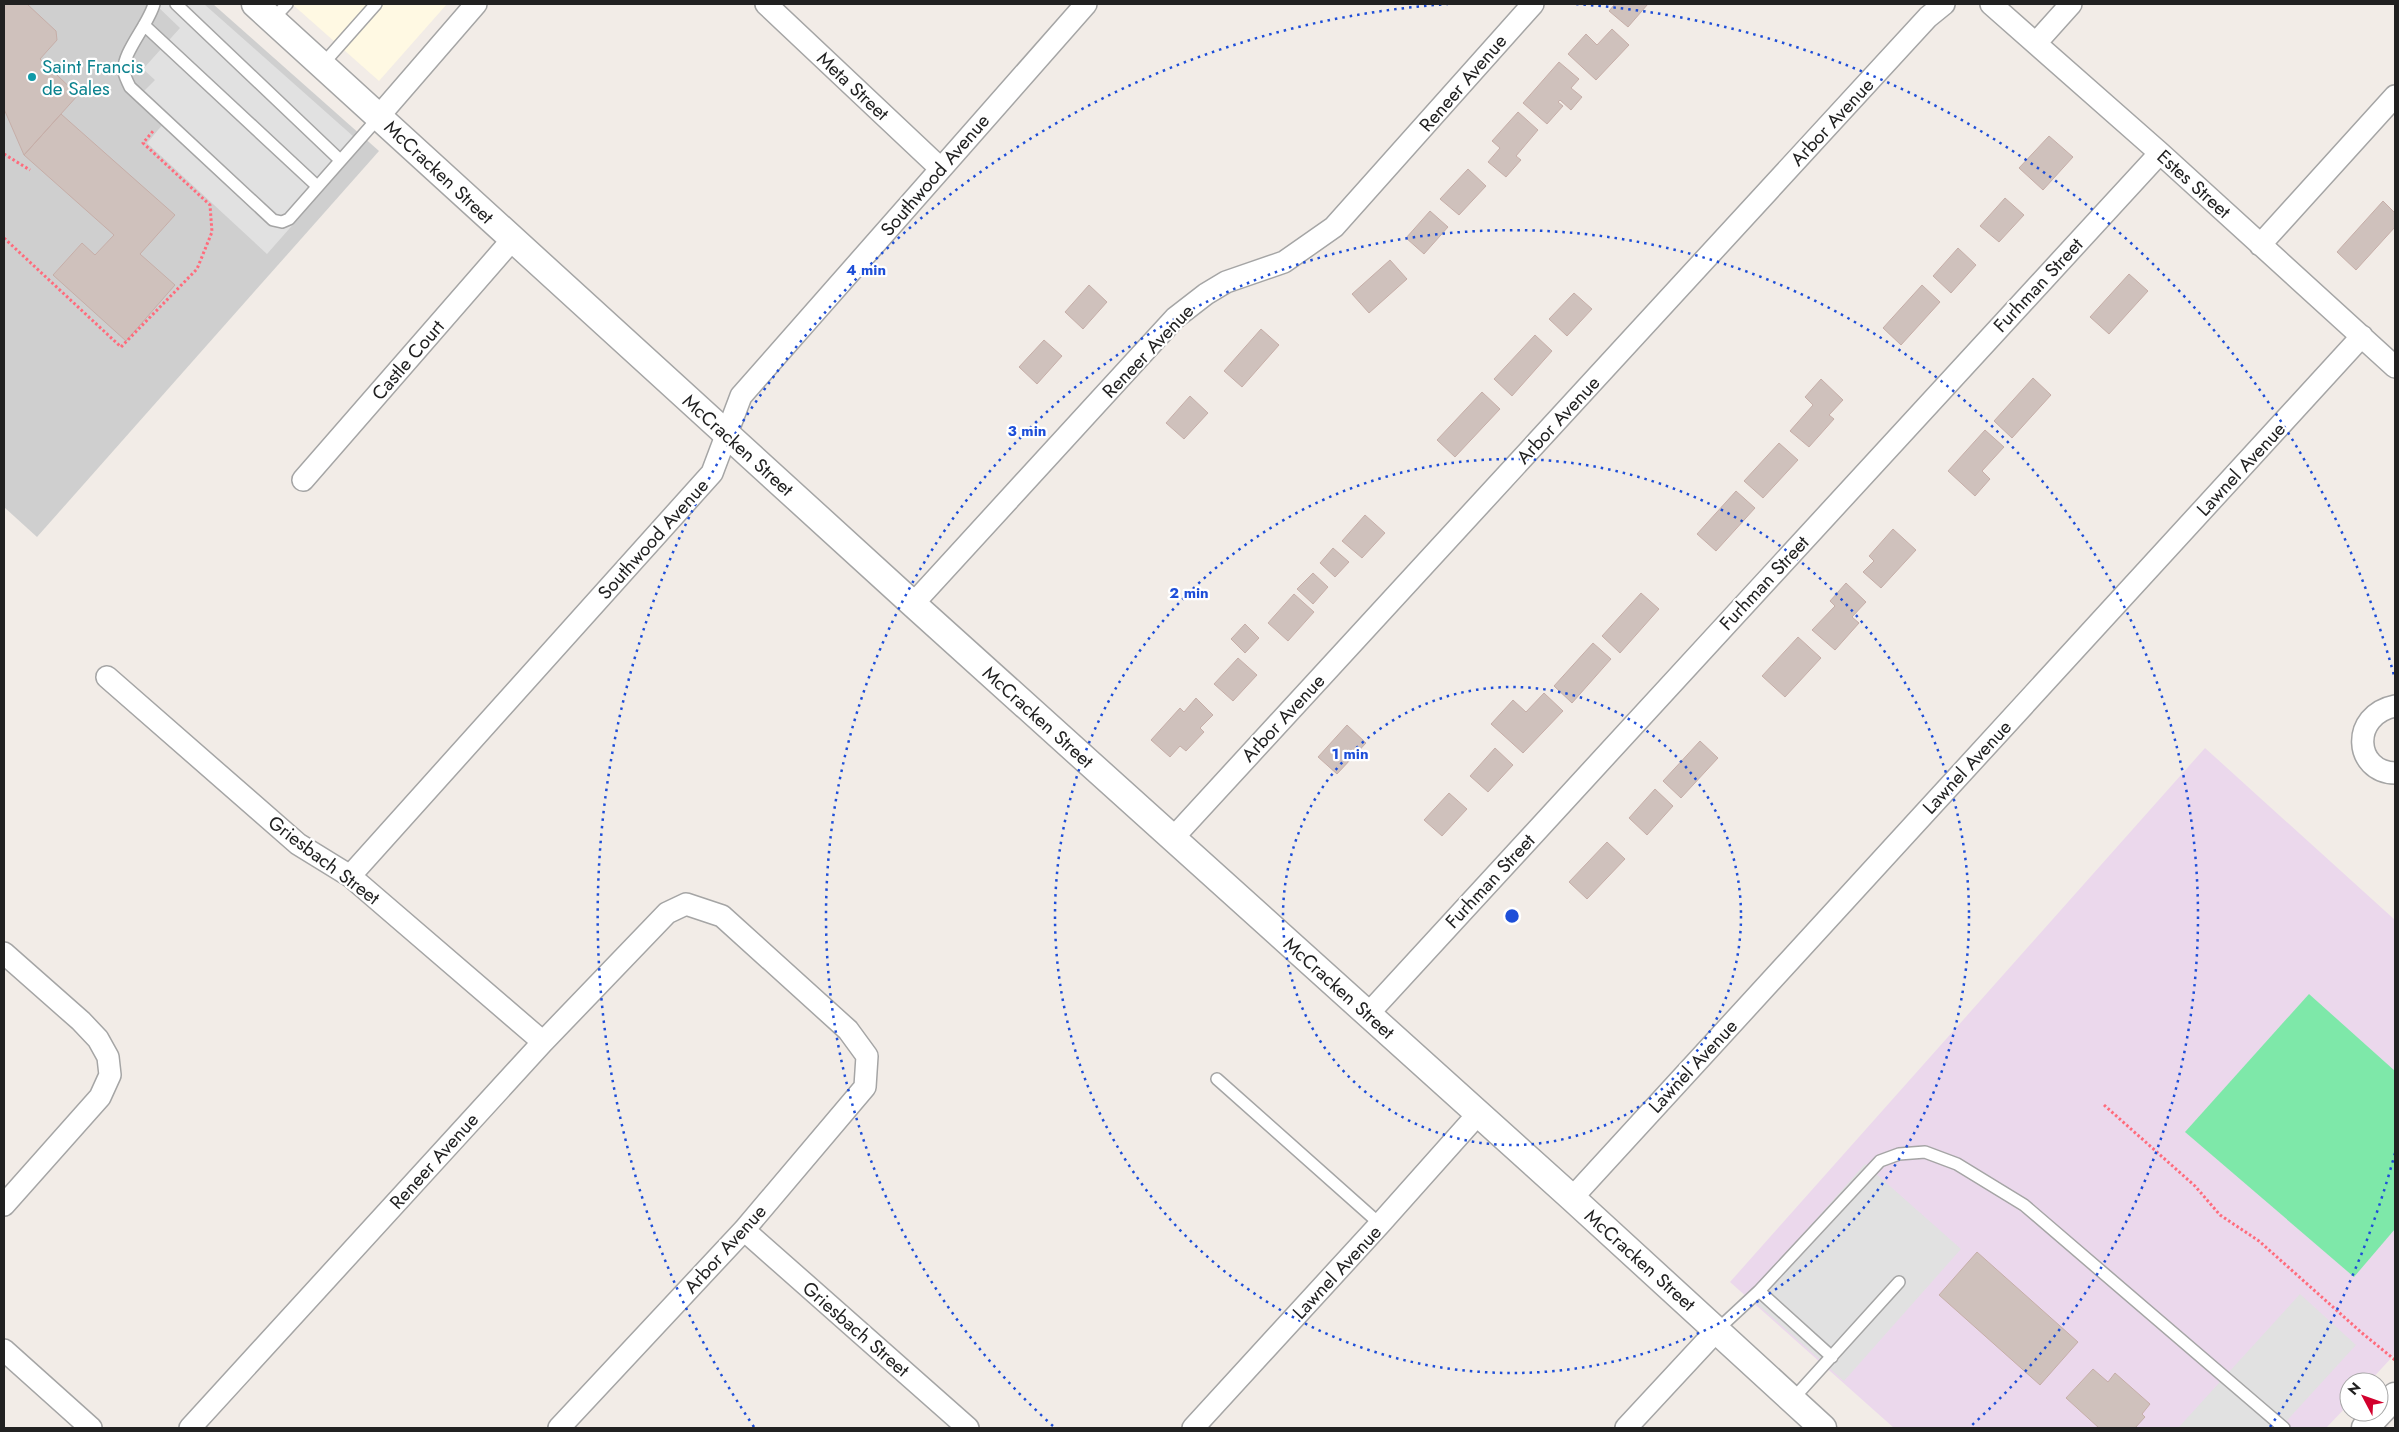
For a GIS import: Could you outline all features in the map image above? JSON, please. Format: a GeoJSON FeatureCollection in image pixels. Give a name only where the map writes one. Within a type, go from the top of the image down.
{"type":"FeatureCollection","features":[{"type":"Feature","properties":{"kind":"street"},"geometry":{"type":"LineString","coordinates":[[379,116],[476,4]]}},
{"type":"Feature","properties":{"kind":"street","name":"Meta Street"},"geometry":{"type":"LineString","coordinates":[[766,4],[940,168]]}},
{"type":"Feature","properties":{"kind":"street","name":"Southwood Avenue"},"geometry":{"type":"LineString","coordinates":[[350,876],[712,473],[725,433],[741,396],[1086,4]]}},
{"type":"Feature","properties":{"kind":"street","name":"Reneer Avenue"},"geometry":{"type":"LineString","coordinates":[[913,604],[1175,318],[1206,294],[1226,282],[1284,262],[1334,227],[1533,4]]}},
{"type":"Feature","properties":{"kind":"street","name":"Arbor Avenue"},"geometry":{"type":"LineString","coordinates":[[1173,838],[1928,17],[1944,4]]}},
{"type":"Feature","properties":{"kind":"street","name":"Estes Street"},"geometry":{"type":"LineString","coordinates":[[1992,4],[2160,153],[2395,367]]}},
{"type":"Feature","properties":{"kind":"street"},"geometry":{"type":"LineString","coordinates":[[2036,43],[2071,4]]}},
{"type":"Feature","properties":{"kind":"street","name":"McCracken Street"},"geometry":{"type":"LineString","coordinates":[[271,9],[322,64],[512,240],[1824,1428]]}},
{"type":"Feature","properties":{"kind":"street"},"geometry":{"type":"LineString","coordinates":[[2260,245],[2395,96]]}},
{"type":"Feature","properties":{"kind":"street","name":"Furhman Street"},"geometry":{"type":"LineString","coordinates":[[1368,1014],[2160,153]]}},
{"type":"Feature","properties":{"kind":"street","name":"Castle Court"},"geometry":{"type":"LineString","coordinates":[[303,480],[512,240]]}},
{"type":"Feature","properties":{"kind":"street","name":"Lawnel Avenue"},"geometry":{"type":"LineString","coordinates":[[1572,1198],[2362,336]]}},
{"type":"Feature","properties":{"kind":"street","name":"Griesbach Street"},"geometry":{"type":"LineString","coordinates":[[107,677],[298,844],[350,876],[543,1042]]}},
{"type":"Feature","properties":{"kind":"street"},"geometry":{"type":"LineString","coordinates":[[2395,706],[2384,708],[2367,722],[2363,744],[2366,755],[2372,764],[2381,770],[2395,773]]}},
{"type":"Feature","properties":{"kind":"street","name":"Reneer Avenue"},"geometry":{"type":"LineString","coordinates":[[190,1428],[543,1042],[667,912],[686,904],[722,916],[848,1030],[867,1056]]}},
{"type":"Feature","properties":{"kind":"street"},"geometry":{"type":"LineString","coordinates":[[4,953],[98,1039],[108,1057],[110,1075],[100,1097],[4,1205]]}},
{"type":"Feature","properties":{"kind":"street","name":"Arbor Avenue"},"geometry":{"type":"LineString","coordinates":[[559,1428],[744,1230],[866,1087],[867,1056]]}},
{"type":"Feature","properties":{"kind":"street","name":"Lawnel Avenue"},"geometry":{"type":"LineString","coordinates":[[1193,1428],[1478,1114]]}},
{"type":"Feature","properties":{"kind":"street","name":"Griesbach Street"},"geometry":{"type":"LineString","coordinates":[[744,1230],[968,1428]]}},
{"type":"Feature","properties":{"kind":"street"},"geometry":{"type":"LineString","coordinates":[[1626,1428],[1717,1330]]}},
{"type":"Feature","properties":{"kind":"street"},"geometry":{"type":"LineString","coordinates":[[4,1350],[91,1428]]}},
{"type":"Feature","properties":{"kind":"street"},"geometry":{"type":"LineString","coordinates":[[2365,1428],[2395,1396]]}},
{"type":"Feature","properties":{"kind":"lane"},"geometry":{"type":"LineString","coordinates":[[154,4],[125,57],[124,72],[130,87],[273,220],[282,222],[288,219],[379,116]]}},
{"type":"Feature","properties":{"kind":"lane"},"geometry":{"type":"LineString","coordinates":[[176,4],[340,160]]}},
{"type":"Feature","properties":{"kind":"lane"},"geometry":{"type":"LineString","coordinates":[[322,64],[376,4]]}},
{"type":"Feature","properties":{"kind":"lane"},"geometry":{"type":"LineString","coordinates":[[144,25],[317,186]]}},
{"type":"Feature","properties":{"kind":"lane"},"geometry":{"type":"LineString","coordinates":[[1217,1079],[1380,1224]]}},
{"type":"Feature","properties":{"kind":"lane"},"geometry":{"type":"LineString","coordinates":[[1717,1330],[1759,1291],[1880,1161],[1899,1154],[1925,1152],[1957,1164],[2024,1205],[2284,1428]]}},
{"type":"Feature","properties":{"kind":"lane"},"geometry":{"type":"LineString","coordinates":[[1792,1400],[1900,1282]]}},
{"type":"Feature","properties":{"kind":"lane"},"geometry":{"type":"LineString","coordinates":[[1759,1291],[1832,1357]]}},
{"type":"Feature","properties":{"kind":"path"},"geometry":{"type":"LineString","coordinates":[[4,238],[121,347],[197,269],[212,232],[210,205],[143,143],[165,118]]}},
{"type":"Feature","properties":{"kind":"path"},"geometry":{"type":"LineString","coordinates":[[4,154],[30,170]]}},
{"type":"Feature","properties":{"kind":"path"},"geometry":{"type":"LineString","coordinates":[[2104,1105],[2195,1186],[2220,1216],[2259,1241],[2395,1360]]}},
{"type":"Feature","properties":{"kind":"shaded area"},"geometry":{"type":"Polygon","coordinates":[[[4,4],[213,4],[379,151],[37,537],[4,507],[4,4]]]}},
{"type":"Feature","properties":{"kind":"shaded area"},"geometry":{"type":"Polygon","coordinates":[[[155,4],[204,4],[363,145],[267,254],[147,143],[169,117],[143,92],[155,80],[143,69],[180,28],[155,4]]]}},
{"type":"Feature","properties":{"kind":"shaded area"},"geometry":{"type":"Polygon","coordinates":[[[292,4],[447,4],[379,81],[292,4]]]}},
{"type":"Feature","properties":{"kind":"shaded area"},"geometry":{"type":"Polygon","coordinates":[[[2205,748],[2395,920],[2395,1354],[2378,1372],[2339,1372],[2339,1414],[2326,1428],[1894,1428],[1730,1282],[2205,748]]]}},
{"type":"Feature","properties":{"kind":"shaded area"},"geometry":{"type":"Polygon","coordinates":[[[1865,1164],[1961,1249],[1844,1381],[1748,1296],[1865,1164]]]}},
{"type":"Feature","properties":{"kind":"shaded area"},"geometry":{"type":"Polygon","coordinates":[[[2300,1294],[2356,1345],[2280,1428],[2178,1428],[2300,1294]]]}},
{"type":"Feature","properties":{"kind":"green space"},"geometry":{"type":"Polygon","coordinates":[[[2309,994],[2395,1071],[2395,1229],[2354,1277],[2185,1132],[2309,994]]]}},
{"type":"Feature","properties":{"kind":"building","name":"Saint Francis de Sales"},"geometry":{"type":"Polygon","coordinates":[[[4,4],[27,4],[56,31],[57,40],[40,59],[78,95],[24,155],[4,109],[4,4]]]}},
{"type":"Feature","properties":{"kind":"building"},"geometry":{"type":"Polygon","coordinates":[[[1615,4],[1648,4],[1628,27],[1609,11],[1615,4]]]}},
{"type":"Feature","properties":{"kind":"building"},"geometry":{"type":"Polygon","coordinates":[[[1612,29],[1629,45],[1596,80],[1568,54],[1586,34],[1597,45],[1612,29]]]}},
{"type":"Feature","properties":{"kind":"building"},"geometry":{"type":"Polygon","coordinates":[[[1559,62],[1579,79],[1571,88],[1582,97],[1571,110],[1560,100],[1558,102],[1563,106],[1547,124],[1523,103],[1559,62]]]}},
{"type":"Feature","properties":{"kind":"building"},"geometry":{"type":"Polygon","coordinates":[[[1518,112],[1538,130],[1516,156],[1521,160],[1506,177],[1488,162],[1500,148],[1492,141],[1518,112]]]}},
{"type":"Feature","properties":{"kind":"building"},"geometry":{"type":"Polygon","coordinates":[[[61,114],[175,215],[140,254],[175,285],[126,341],[53,275],[82,243],[95,255],[114,235],[24,155],[61,114]]]}},
{"type":"Feature","properties":{"kind":"building"},"geometry":{"type":"Polygon","coordinates":[[[2049,136],[2073,157],[2043,190],[2019,168],[2049,136]]]}},
{"type":"Feature","properties":{"kind":"building"},"geometry":{"type":"Polygon","coordinates":[[[1468,169],[1486,186],[1459,215],[1440,199],[1468,169]]]}},
{"type":"Feature","properties":{"kind":"building"},"geometry":{"type":"Polygon","coordinates":[[[2005,198],[2024,215],[1999,242],[1980,226],[2005,198]]]}},
{"type":"Feature","properties":{"kind":"building"},"geometry":{"type":"Polygon","coordinates":[[[2383,201],[2395,213],[2395,227],[2356,270],[2337,252],[2383,201]]]}},
{"type":"Feature","properties":{"kind":"building"},"geometry":{"type":"Polygon","coordinates":[[[1430,211],[1448,227],[1424,254],[1406,238],[1430,211]]]}},
{"type":"Feature","properties":{"kind":"building"},"geometry":{"type":"Polygon","coordinates":[[[1958,248],[1976,265],[1951,293],[1933,276],[1958,248]]]}},
{"type":"Feature","properties":{"kind":"building"},"geometry":{"type":"Polygon","coordinates":[[[1390,260],[1407,279],[1369,313],[1352,294],[1390,260]]]}},
{"type":"Feature","properties":{"kind":"building"},"geometry":{"type":"Polygon","coordinates":[[[2129,274],[2148,291],[2109,334],[2090,317],[2129,274]]]}},
{"type":"Feature","properties":{"kind":"building"},"geometry":{"type":"Polygon","coordinates":[[[1089,285],[1107,302],[1083,329],[1065,312],[1089,285]]]}},
{"type":"Feature","properties":{"kind":"building"},"geometry":{"type":"Polygon","coordinates":[[[1922,285],[1940,302],[1901,345],[1883,328],[1922,285]]]}},
{"type":"Feature","properties":{"kind":"building"},"geometry":{"type":"Polygon","coordinates":[[[1574,293],[1592,309],[1567,336],[1549,319],[1574,293]]]}},
{"type":"Feature","properties":{"kind":"building"},"geometry":{"type":"Polygon","coordinates":[[[1261,329],[1279,345],[1242,387],[1224,371],[1261,329]]]}},
{"type":"Feature","properties":{"kind":"building"},"geometry":{"type":"Polygon","coordinates":[[[1535,335],[1552,351],[1512,396],[1494,379],[1535,335]]]}},
{"type":"Feature","properties":{"kind":"building"},"geometry":{"type":"Polygon","coordinates":[[[1044,340],[1062,356],[1037,384],[1019,367],[1044,340]]]}},
{"type":"Feature","properties":{"kind":"building"},"geometry":{"type":"Polygon","coordinates":[[[2033,378],[2051,395],[2012,438],[1994,421],[2033,378]]]}},
{"type":"Feature","properties":{"kind":"building"},"geometry":{"type":"Polygon","coordinates":[[[1821,379],[1843,400],[1829,415],[1834,419],[1809,447],[1790,431],[1813,405],[1805,397],[1821,379]]]}},
{"type":"Feature","properties":{"kind":"building"},"geometry":{"type":"Polygon","coordinates":[[[1482,392],[1500,409],[1455,457],[1437,440],[1482,392]]]}},
{"type":"Feature","properties":{"kind":"building"},"geometry":{"type":"Polygon","coordinates":[[[1190,396],[1208,413],[1184,439],[1166,423],[1190,396]]]}},
{"type":"Feature","properties":{"kind":"building"},"geometry":{"type":"Polygon","coordinates":[[[1985,430],[2004,447],[1982,471],[1990,479],[1975,496],[1948,471],[1985,430]]]}},
{"type":"Feature","properties":{"kind":"building"},"geometry":{"type":"Polygon","coordinates":[[[1779,443],[1798,460],[1763,498],[1744,481],[1779,443]]]}},
{"type":"Feature","properties":{"kind":"building"},"geometry":{"type":"Polygon","coordinates":[[[1736,491],[1755,508],[1716,551],[1697,534],[1736,491]]]}},
{"type":"Feature","properties":{"kind":"building"},"geometry":{"type":"Polygon","coordinates":[[[1365,515],[1385,533],[1362,558],[1342,541],[1365,515]]]}},
{"type":"Feature","properties":{"kind":"building"},"geometry":{"type":"Polygon","coordinates":[[[1893,529],[1916,550],[1881,588],[1863,572],[1874,561],[1869,556],[1893,529]]]}},
{"type":"Feature","properties":{"kind":"building"},"geometry":{"type":"Polygon","coordinates":[[[1333,548],[1349,562],[1335,577],[1320,563],[1333,548]]]}},
{"type":"Feature","properties":{"kind":"building"},"geometry":{"type":"Polygon","coordinates":[[[1313,573],[1328,587],[1313,604],[1297,589],[1313,573]]]}},
{"type":"Feature","properties":{"kind":"building"},"geometry":{"type":"Polygon","coordinates":[[[1846,583],[1866,602],[1852,617],[1859,623],[1835,650],[1812,630],[1835,606],[1830,601],[1846,583]]]}},
{"type":"Feature","properties":{"kind":"building"},"geometry":{"type":"Polygon","coordinates":[[[1641,593],[1659,609],[1620,653],[1602,636],[1641,593]]]}},
{"type":"Feature","properties":{"kind":"building"},"geometry":{"type":"Polygon","coordinates":[[[1294,594],[1314,612],[1288,641],[1268,623],[1294,594]]]}},
{"type":"Feature","properties":{"kind":"building"},"geometry":{"type":"Polygon","coordinates":[[[1245,624],[1259,638],[1245,653],[1231,639],[1245,624]]]}},
{"type":"Feature","properties":{"kind":"building"},"geometry":{"type":"Polygon","coordinates":[[[1798,637],[1821,658],[1785,697],[1762,676],[1798,637]]]}},
{"type":"Feature","properties":{"kind":"building"},"geometry":{"type":"Polygon","coordinates":[[[1593,643],[1611,659],[1572,703],[1554,686],[1593,643]]]}},
{"type":"Feature","properties":{"kind":"building"},"geometry":{"type":"Polygon","coordinates":[[[1238,658],[1257,675],[1233,701],[1214,684],[1238,658]]]}},
{"type":"Feature","properties":{"kind":"building"},"geometry":{"type":"Polygon","coordinates":[[[1544,693],[1563,711],[1523,753],[1491,724],[1513,700],[1526,712],[1544,693]]]}},
{"type":"Feature","properties":{"kind":"building"},"geometry":{"type":"Polygon","coordinates":[[[1196,698],[1213,715],[1200,728],[1204,732],[1186,751],[1180,746],[1170,757],[1151,740],[1180,708],[1184,712],[1196,698]]]}},
{"type":"Feature","properties":{"kind":"building"},"geometry":{"type":"Polygon","coordinates":[[[1347,725],[1366,743],[1337,774],[1318,757],[1347,725]]]}},
{"type":"Feature","properties":{"kind":"building"},"geometry":{"type":"Polygon","coordinates":[[[1700,741],[1718,758],[1681,798],[1663,781],[1700,741]]]}},
{"type":"Feature","properties":{"kind":"building"},"geometry":{"type":"Polygon","coordinates":[[[1495,748],[1513,765],[1488,792],[1470,776],[1495,748]]]}},
{"type":"Feature","properties":{"kind":"building"},"geometry":{"type":"Polygon","coordinates":[[[1655,789],[1673,806],[1647,835],[1629,818],[1655,789]]]}},
{"type":"Feature","properties":{"kind":"building"},"geometry":{"type":"Polygon","coordinates":[[[1449,793],[1467,809],[1442,836],[1424,820],[1449,793]]]}},
{"type":"Feature","properties":{"kind":"building"},"geometry":{"type":"Polygon","coordinates":[[[1607,842],[1625,859],[1587,899],[1569,882],[1607,842]]]}},
{"type":"Feature","properties":{"kind":"building"},"geometry":{"type":"Polygon","coordinates":[[[1977,1252],[2078,1342],[2040,1385],[1939,1295],[1977,1252]]]}},
{"type":"Feature","properties":{"kind":"building"},"geometry":{"type":"Polygon","coordinates":[[[2093,1369],[2108,1382],[2115,1373],[2150,1404],[2142,1414],[2145,1417],[2135,1428],[2099,1428],[2066,1398],[2093,1369]]]}},
{"type":"Feature","properties":{"kind":"place","name":"Saint Francis de Sales"},"geometry":{"type":"Point","coordinates":[32,77]}}]}
